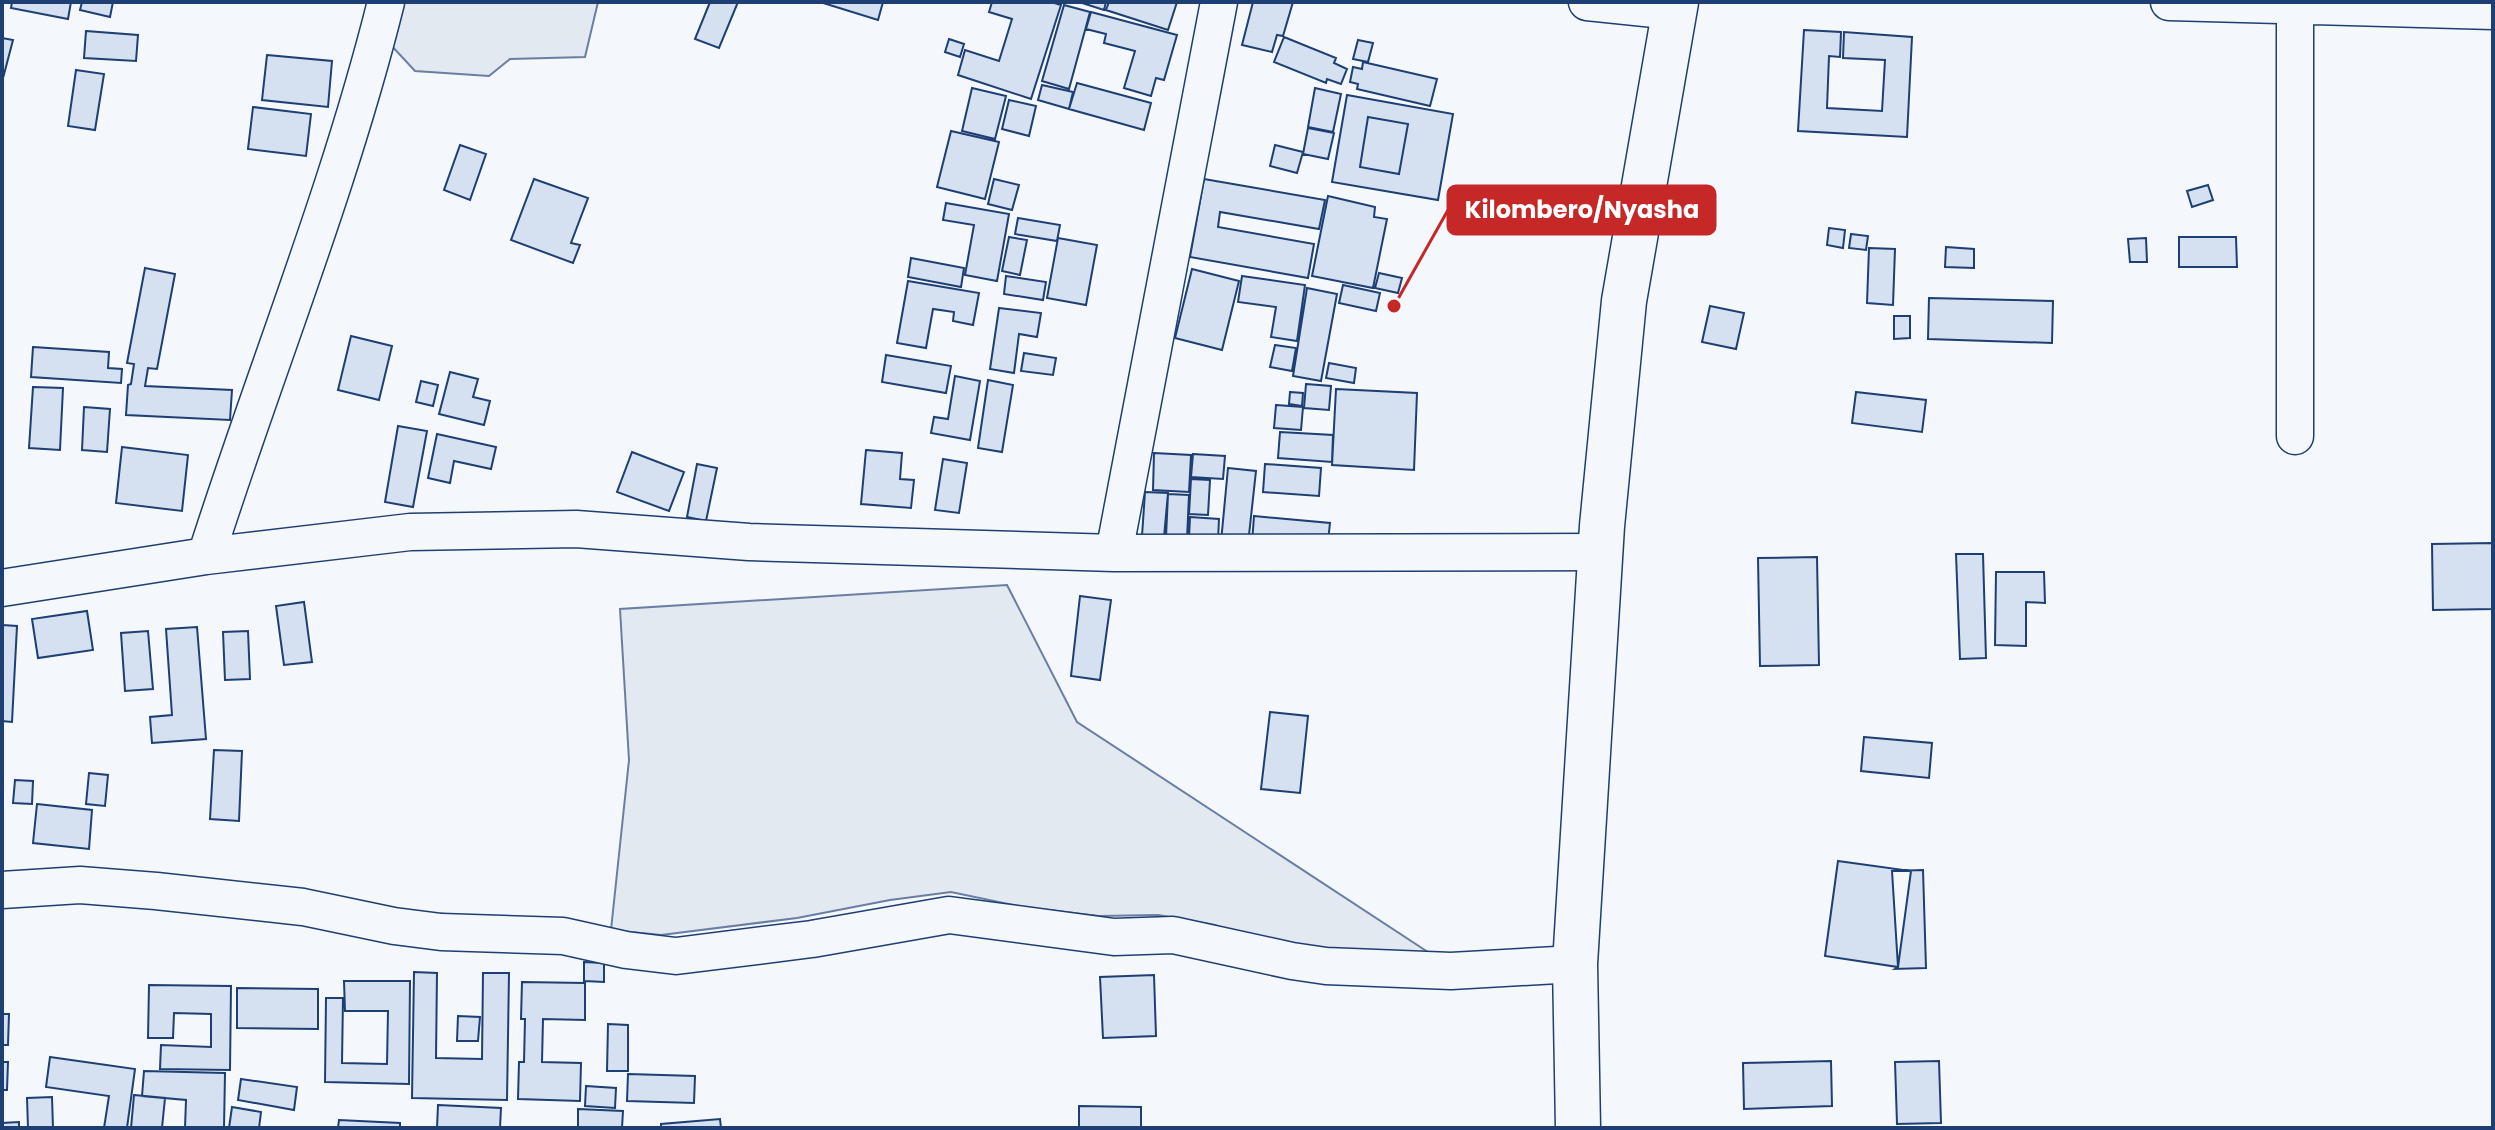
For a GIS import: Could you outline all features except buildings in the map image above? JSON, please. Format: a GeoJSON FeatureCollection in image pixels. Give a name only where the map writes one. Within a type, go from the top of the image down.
{"type":"FeatureCollection","features":[{"type":"Feature","properties":{"kind":"highway"},"geometry":{"type":"LineString","coordinates":[[1578,1128],[1575,964],[1600,552],[1624,301],[1675,6]]}},
{"type":"Feature","properties":{"kind":"street"},"geometry":{"type":"LineString","coordinates":[[206,556],[239,452],[278,351],[321,223],[386,2]]}},
{"type":"Feature","properties":{"kind":"street"},"geometry":{"type":"LineString","coordinates":[[1114,553],[1219,2]]}},
{"type":"Feature","properties":{"kind":"street"},"geometry":{"type":"LineString","coordinates":[[1587,2],[1675,6]]}},
{"type":"Feature","properties":{"kind":"street"},"geometry":{"type":"LineString","coordinates":[[2169,2],[2493,11]]}},
{"type":"Feature","properties":{"kind":"street"},"geometry":{"type":"LineString","coordinates":[[2295,5],[2295,436]]}},
{"type":"Feature","properties":{"kind":"street"},"geometry":{"type":"LineString","coordinates":[[2,588],[206,556],[410,532],[576,529],[749,542],[1114,553],[1600,552]]}},
{"type":"Feature","properties":{"kind":"street"},"geometry":{"type":"LineString","coordinates":[[2,890],[80,885],[156,891],[303,907],[394,926],[441,932],[563,936],[626,950],[676,956],[812,939],[949,915],[1114,937],[1173,935],[1326,966],[1451,971],[1575,964]]}},
{"type":"Feature","properties":{"kind":"shaded area"},"geometry":{"type":"Polygon","coordinates":[[[400,2],[598,2],[585,57],[510,59],[489,76],[415,71],[389,43],[400,2]]]}},
{"type":"Feature","properties":{"kind":"shaded area"},"geometry":{"type":"Polygon","coordinates":[[[1007,585],[1077,722],[1437,958],[1275,949],[1215,925],[1158,915],[1099,916],[1023,907],[951,892],[797,918],[661,935],[611,930],[629,760],[620,609],[1007,585]]]}},
{"type":"Feature","properties":{"kind":"place","name":"Kilombero/Nyasha"},"geometry":{"type":"Point","coordinates":[1394,306]}}]}
